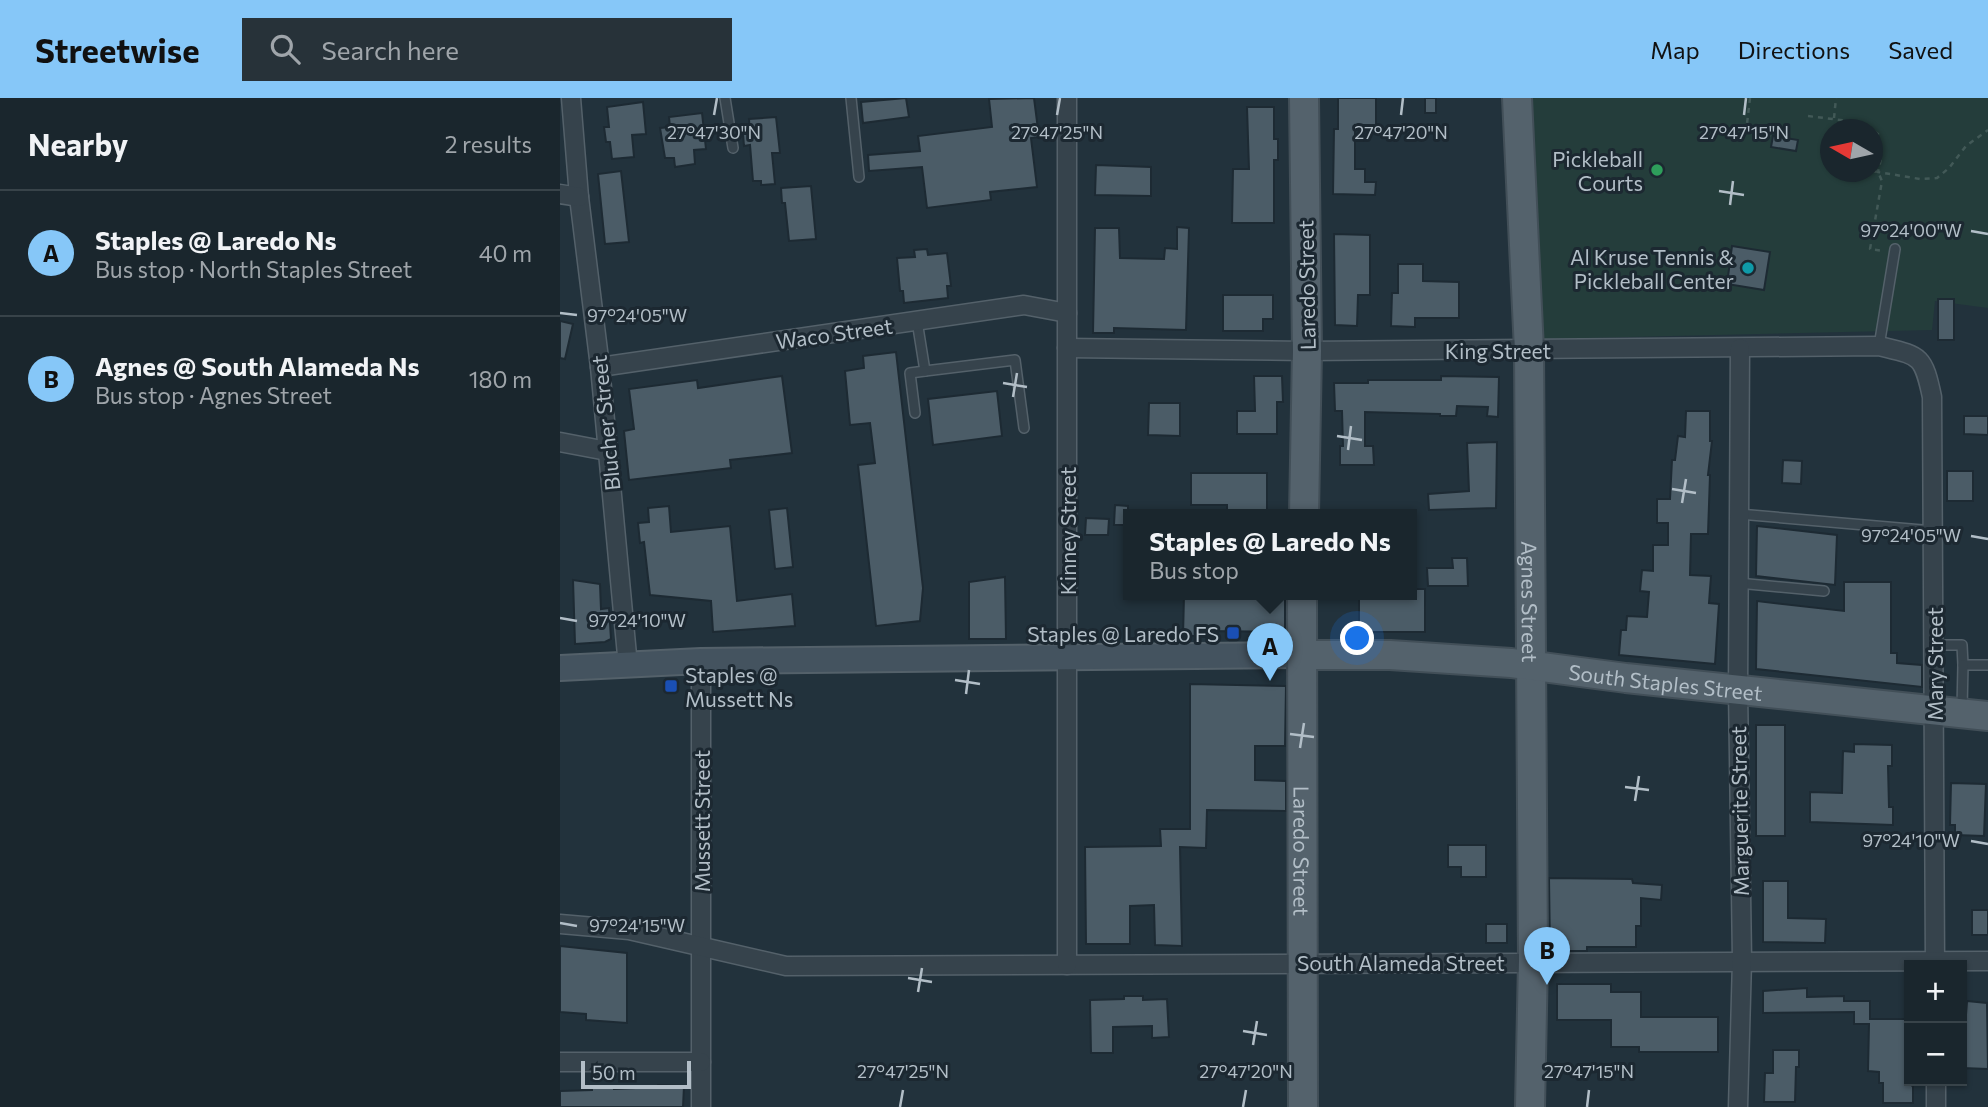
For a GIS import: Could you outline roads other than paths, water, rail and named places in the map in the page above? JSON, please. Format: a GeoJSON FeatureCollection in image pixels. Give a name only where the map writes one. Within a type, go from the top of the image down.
{"type":"FeatureCollection","features":[{"type":"Feature","properties":{"kind":"main road","name":"Laredo Street"},"geometry":{"type":"LineString","coordinates":[[1304,98],[1307,351],[1304,509]]}},
{"type":"Feature","properties":{"kind":"main road","name":"Agnes Street"},"geometry":{"type":"LineString","coordinates":[[1517,98],[1529,350],[1533,961],[1530,1107]]}},
{"type":"Feature","properties":{"kind":"main road","name":"Laredo Street"},"geometry":{"type":"LineString","coordinates":[[1302,600],[1303,1107]]}},
{"type":"Feature","properties":{"kind":"main road"},"geometry":{"type":"LineString","coordinates":[[560,668],[701,661],[1301,655]]}},
{"type":"Feature","properties":{"kind":"main road","name":"South Staples Street"},"geometry":{"type":"LineString","coordinates":[[1301,655],[1390,655],[1531,665],[1975,715]]}},
{"type":"Feature","properties":{"kind":"street","name":"Blucher Street"},"geometry":{"type":"LineString","coordinates":[[571,98],[628,666]]}},
{"type":"Feature","properties":{"kind":"street","name":"Kinney Street"},"geometry":{"type":"LineString","coordinates":[[1067,965],[1068,98]]}},
{"type":"Feature","properties":{"kind":"street"},"geometry":{"type":"LineString","coordinates":[[560,194],[579,197]]}},
{"type":"Feature","properties":{"kind":"street","name":"Waco Street"},"geometry":{"type":"LineString","coordinates":[[600,367],[1024,305],[1067,313]]}},
{"type":"Feature","properties":{"kind":"street","name":"King Street"},"geometry":{"type":"LineString","coordinates":[[1067,348],[1307,351],[1879,346],[1914,355],[1924,363]]}},
{"type":"Feature","properties":{"kind":"street","name":"Marguerite Street"},"geometry":{"type":"LineString","coordinates":[[1738,1107],[1742,960],[1738,690],[1740,348]]}},
{"type":"Feature","properties":{"kind":"street","name":"Mary Street"},"geometry":{"type":"LineString","coordinates":[[1924,363],[1932,397],[1935,960]]}},
{"type":"Feature","properties":{"kind":"street"},"geometry":{"type":"LineString","coordinates":[[560,442],[607,451]]}},
{"type":"Feature","properties":{"kind":"street","name":"Mussett Street"},"geometry":{"type":"LineString","coordinates":[[701,661],[701,1107]]}},
{"type":"Feature","properties":{"kind":"street","name":"South Alameda Street"},"geometry":{"type":"LineString","coordinates":[[560,924],[629,930],[786,966],[1742,960],[1904,963]]}},
{"type":"Feature","properties":{"kind":"street","name":"South Alameda Street"},"geometry":{"type":"LineString","coordinates":[[1967,962],[1988,961]]}},
{"type":"Feature","properties":{"kind":"street"},"geometry":{"type":"LineString","coordinates":[[560,1062],[701,1062]]}},
{"type":"Feature","properties":{"kind":"street"},"geometry":{"type":"LineString","coordinates":[[1936,1086],[1936,1107]]}},
{"type":"Feature","properties":{"kind":"lane"},"geometry":{"type":"LineString","coordinates":[[725,98],[733,148]]}},
{"type":"Feature","properties":{"kind":"lane"},"geometry":{"type":"LineString","coordinates":[[851,98],[859,177]]}},
{"type":"Feature","properties":{"kind":"lane"},"geometry":{"type":"LineString","coordinates":[[1879,346],[1894,251]]}},
{"type":"Feature","properties":{"kind":"lane"},"geometry":{"type":"LineString","coordinates":[[917,321],[925,371]]}},
{"type":"Feature","properties":{"kind":"lane"},"geometry":{"type":"LineString","coordinates":[[915,413],[910,373],[1015,360],[1024,428]]}},
{"type":"Feature","properties":{"kind":"lane"},"geometry":{"type":"LineString","coordinates":[[1739,514],[1934,531]]}},
{"type":"Feature","properties":{"kind":"lane"},"geometry":{"type":"LineString","coordinates":[[1738,583],[1824,591]]}},
{"type":"Feature","properties":{"kind":"lane"},"geometry":{"type":"LineString","coordinates":[[1934,645],[1962,645],[1963,665],[1975,715]]}},
{"type":"Feature","properties":{"kind":"lane"},"geometry":{"type":"LineString","coordinates":[[1963,665],[1988,666]]}},
{"type":"Feature","properties":{"kind":"place","name":"Pickleball Courts"},"geometry":{"type":"Point","coordinates":[1657,170]}},
{"type":"Feature","properties":{"kind":"place","name":"Al Kruse Tennis & Pickleball Center"},"geometry":{"type":"Point","coordinates":[1748,268]}},
{"type":"Feature","properties":{"kind":"place","name":"Staples @ Laredo FS"},"geometry":{"type":"Point","coordinates":[1233,633]}},
{"type":"Feature","properties":{"kind":"place","name":"Staples @ Laredo Ns"},"geometry":{"type":"Point","coordinates":[1270,681]}},
{"type":"Feature","properties":{"kind":"place","name":"Staples @ Mussett Ns"},"geometry":{"type":"Point","coordinates":[671,686]}},
{"type":"Feature","properties":{"kind":"place","name":"Agnes @ South Alameda Ns"},"geometry":{"type":"Point","coordinates":[1547,985]}}]}
